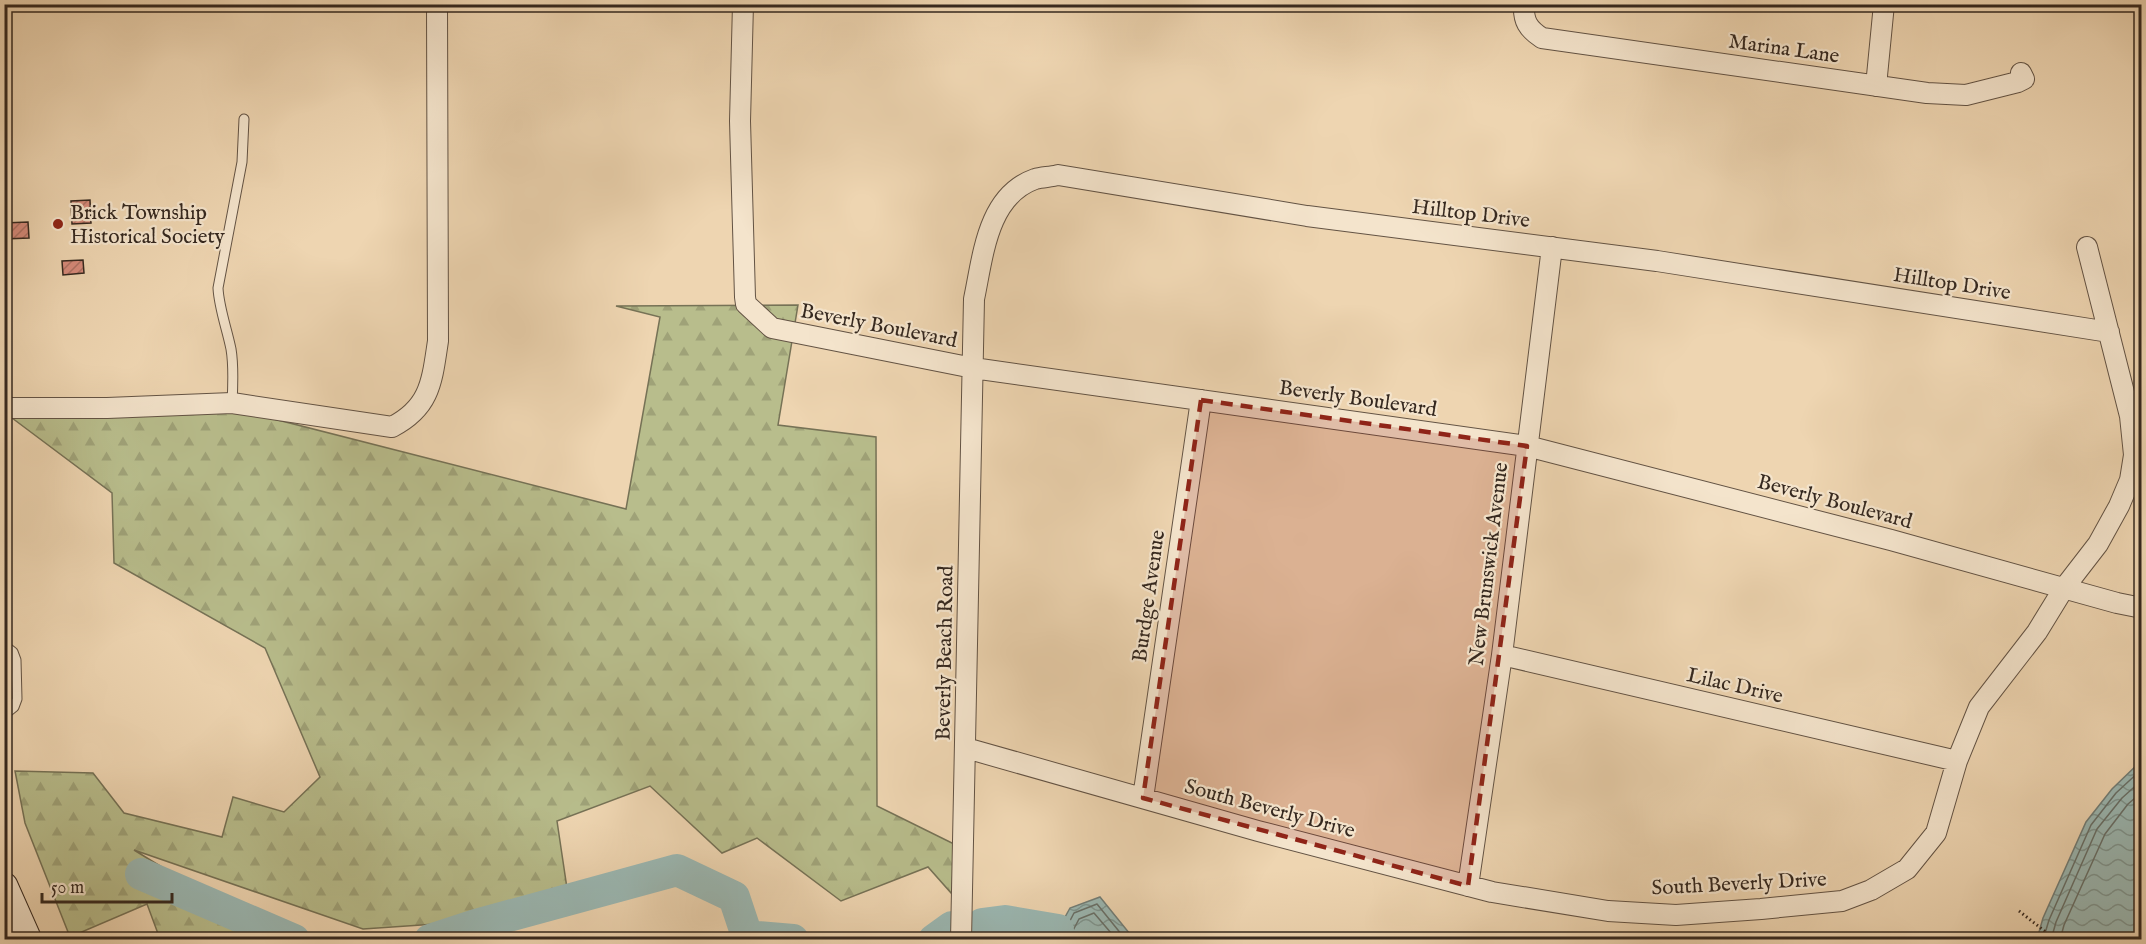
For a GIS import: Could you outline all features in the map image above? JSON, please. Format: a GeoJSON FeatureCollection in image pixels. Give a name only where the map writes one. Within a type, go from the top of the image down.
{"type":"FeatureCollection","features":[{"type":"Feature","properties":{"kind":"main road"},"geometry":{"type":"LineString","coordinates":[[4,886],[28,939]]}},
{"type":"Feature","properties":{"kind":"street"},"geometry":{"type":"LineString","coordinates":[[4,408],[107,408],[232,403],[392,427],[405,421],[427,396],[438,341],[437,4]]}},
{"type":"Feature","properties":{"kind":"street","name":"Beverly Boulevard"},"geometry":{"type":"LineString","coordinates":[[742,4],[740,121],[745,297],[746,304],[772,328],[973,368],[1527,446],[1891,540],[2142,608]]}},
{"type":"Feature","properties":{"kind":"street","name":"Marina Lane"},"geometry":{"type":"LineString","coordinates":[[1524,4],[1527,26],[1542,38],[1875,86],[1927,93],[1966,95],[2018,82],[2024,79],[2021,73]]}},
{"type":"Feature","properties":{"kind":"street"},"geometry":{"type":"LineString","coordinates":[[1875,86],[1884,4]]}},
{"type":"Feature","properties":{"kind":"street","name":"Hilltop Drive"},"geometry":{"type":"LineString","coordinates":[[973,368],[974,299],[989,227],[1002,205],[1015,191],[1034,179],[1058,175],[1307,216],[1657,261],[2109,332]]}},
{"type":"Feature","properties":{"kind":"street","name":"New Brunswick Avenue"},"geometry":{"type":"LineString","coordinates":[[1468,886],[1502,655],[1552,247]]}},
{"type":"Feature","properties":{"kind":"street","name":"South Beverly Drive"},"geometry":{"type":"LineString","coordinates":[[966,748],[1269,834],[1468,886],[1608,911],[1676,915],[1761,909],[1842,901],[1871,890],[1907,869],[1936,833],[1957,761],[1979,706],[2037,632],[2064,588],[2098,544],[2120,506],[2130,480],[2134,455],[2130,416],[2087,247]]}},
{"type":"Feature","properties":{"kind":"street","name":"Beverly Beach Road"},"geometry":{"type":"LineString","coordinates":[[961,939],[973,368]]}},
{"type":"Feature","properties":{"kind":"street","name":"Burdge Avenue"},"geometry":{"type":"LineString","coordinates":[[1143,798],[1201,400]]}},
{"type":"Feature","properties":{"kind":"street","name":"Lilac Drive"},"geometry":{"type":"LineString","coordinates":[[1502,655],[1957,761]]}},
{"type":"Feature","properties":{"kind":"lane"},"geometry":{"type":"LineString","coordinates":[[232,403],[232,352],[218,299],[218,288],[242,162],[244,119]]}},
{"type":"Feature","properties":{"kind":"lane"},"geometry":{"type":"LineString","coordinates":[[4,645],[14,652],[16,660],[17,699],[14,707],[4,715]]}},
{"type":"Feature","properties":{"kind":"path"},"geometry":{"type":"LineString","coordinates":[[2019,911],[2056,939]]}},
{"type":"Feature","properties":{"kind":"highlighted area"},"geometry":{"type":"Polygon","coordinates":[[[1201,400],[1527,446],[1468,886],[1143,798],[1201,400]]]}},
{"type":"Feature","properties":{"kind":"green space"},"geometry":{"type":"Polygon","coordinates":[[[798,305],[778,425],[876,437],[877,806],[954,844],[952,894],[928,867],[841,901],[757,838],[722,853],[650,786],[557,821],[568,895],[436,924],[363,929],[134,850],[232,910],[240,939],[160,939],[147,904],[70,937],[25,823],[15,771],[93,773],[124,813],[222,837],[233,797],[284,812],[320,777],[265,648],[114,563],[112,493],[12,418],[231,408],[626,509],[660,317],[616,306],[798,305]]]}},
{"type":"Feature","properties":{"kind":"water"},"geometry":{"type":"Polygon","coordinates":[[[2141,761],[2141,939],[2037,939],[2043,918],[2086,822],[2112,789],[2141,761]]]}},
{"type":"Feature","properties":{"kind":"water"},"geometry":{"type":"Polygon","coordinates":[[[1100,897],[1134,939],[1053,939],[1070,908],[1100,897]]]}},
{"type":"Feature","properties":{"kind":"building"},"geometry":{"type":"Polygon","coordinates":[[[90,200],[91,223],[72,224],[71,201],[90,200]]]}},
{"type":"Feature","properties":{"kind":"building"},"geometry":{"type":"Polygon","coordinates":[[[28,222],[29,238],[4,239],[4,223],[28,222]]]}},
{"type":"Feature","properties":{"kind":"building"},"geometry":{"type":"Polygon","coordinates":[[[83,260],[84,273],[63,275],[62,261],[83,260]]]}},
{"type":"Feature","properties":{"kind":"waterway"},"geometry":{"type":"LineString","coordinates":[[430,940],[476,925],[677,870],[734,897],[747,936],[793,940]]}},
{"type":"Feature","properties":{"kind":"waterway"},"geometry":{"type":"LineString","coordinates":[[141,874],[294,940]]}},
{"type":"Feature","properties":{"kind":"waterway"},"geometry":{"type":"LineString","coordinates":[[982,924],[1005,921],[1058,930]]}},
{"type":"Feature","properties":{"kind":"waterway"},"geometry":{"type":"LineString","coordinates":[[934,940],[952,927]]}},
{"type":"Feature","properties":{"kind":"place","name":"Brick Township Historical Society"},"geometry":{"type":"Point","coordinates":[58,224]}}]}
